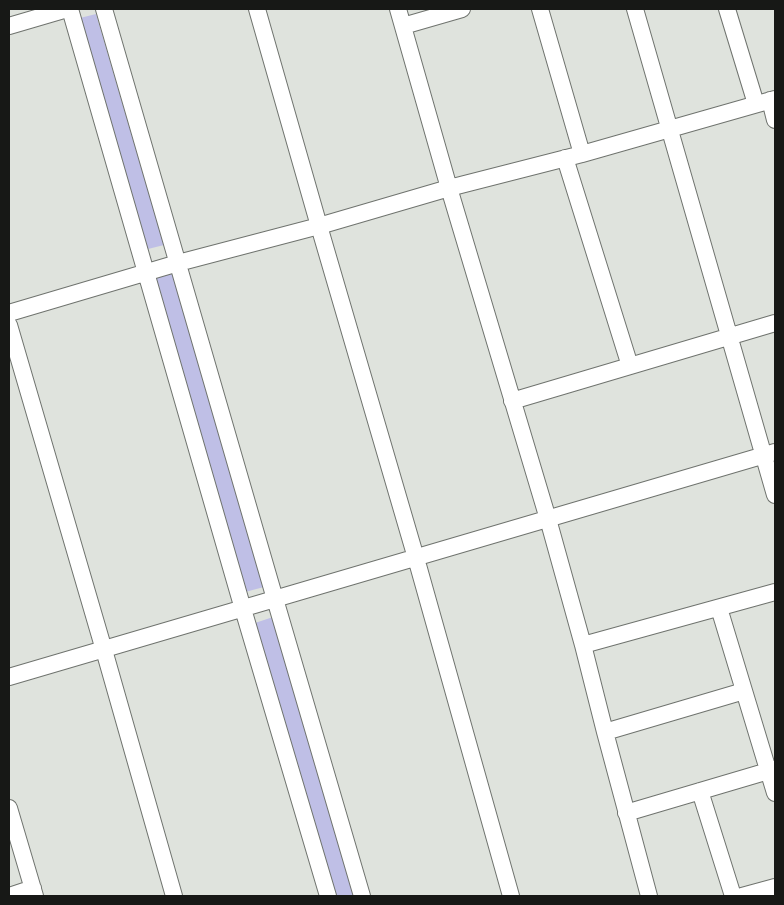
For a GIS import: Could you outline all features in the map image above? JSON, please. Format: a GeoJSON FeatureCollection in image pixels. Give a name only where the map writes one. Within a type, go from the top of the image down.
{"type":"FeatureCollection","features":[{"type":"Feature","properties":{"kind":"street"},"geometry":{"type":"LineString","coordinates":[[9,26],[69,9],[242,609],[328,896]]}},
{"type":"Feature","properties":{"kind":"street"},"geometry":{"type":"LineString","coordinates":[[104,9],[362,896]]}},
{"type":"Feature","properties":{"kind":"street"},"geometry":{"type":"LineString","coordinates":[[257,9],[416,558],[511,896]]}},
{"type":"Feature","properties":{"kind":"street"},"geometry":{"type":"LineString","coordinates":[[398,9],[449,188],[548,519],[583,645],[648,896]]}},
{"type":"Feature","properties":{"kind":"street"},"geometry":{"type":"LineString","coordinates":[[403,26],[462,9]]}},
{"type":"Feature","properties":{"kind":"street"},"geometry":{"type":"LineString","coordinates":[[540,9],[582,154]]}},
{"type":"Feature","properties":{"kind":"street"},"geometry":{"type":"LineString","coordinates":[[636,9],[730,336],[770,454],[775,495]]}},
{"type":"Feature","properties":{"kind":"street"},"geometry":{"type":"LineString","coordinates":[[731,10],[775,120]]}},
{"type":"Feature","properties":{"kind":"street"},"geometry":{"type":"LineString","coordinates":[[9,314],[178,263],[319,226],[449,188],[582,154],[767,101]]}},
{"type":"Feature","properties":{"kind":"street"},"geometry":{"type":"LineString","coordinates":[[564,158],[630,366]]}},
{"type":"Feature","properties":{"kind":"street"},"geometry":{"type":"LineString","coordinates":[[512,401],[775,323]]}},
{"type":"Feature","properties":{"kind":"street"},"geometry":{"type":"LineString","coordinates":[[9,325],[174,896]]}},
{"type":"Feature","properties":{"kind":"street"},"geometry":{"type":"LineString","coordinates":[[9,677],[770,454]]}},
{"type":"Feature","properties":{"kind":"street"},"geometry":{"type":"LineString","coordinates":[[583,645],[775,592]]}},
{"type":"Feature","properties":{"kind":"street"},"geometry":{"type":"LineString","coordinates":[[719,608],[744,691],[772,770],[775,794]]}},
{"type":"Feature","properties":{"kind":"street"},"geometry":{"type":"LineString","coordinates":[[605,732],[744,691]]}},
{"type":"Feature","properties":{"kind":"street"},"geometry":{"type":"LineString","coordinates":[[626,813],[772,770]]}},
{"type":"Feature","properties":{"kind":"street"},"geometry":{"type":"LineString","coordinates":[[700,791],[733,896]]}},
{"type":"Feature","properties":{"kind":"street"},"geometry":{"type":"LineString","coordinates":[[9,812],[34,892],[9,896]]}},
{"type":"Feature","properties":{"kind":"street"},"geometry":{"type":"LineString","coordinates":[[742,896],[775,887]]}},
{"type":"Feature","properties":{"kind":"shaded area"},"geometry":{"type":"Polygon","coordinates":[[[96,14],[164,245],[148,249],[80,18],[96,14]]]}},
{"type":"Feature","properties":{"kind":"shaded area"},"geometry":{"type":"Polygon","coordinates":[[[174,271],[264,587],[245,592],[155,277],[174,271]]]}},
{"type":"Feature","properties":{"kind":"shaded area"},"geometry":{"type":"Polygon","coordinates":[[[273,617],[355,896],[335,896],[255,623],[273,617]]]}}]}
